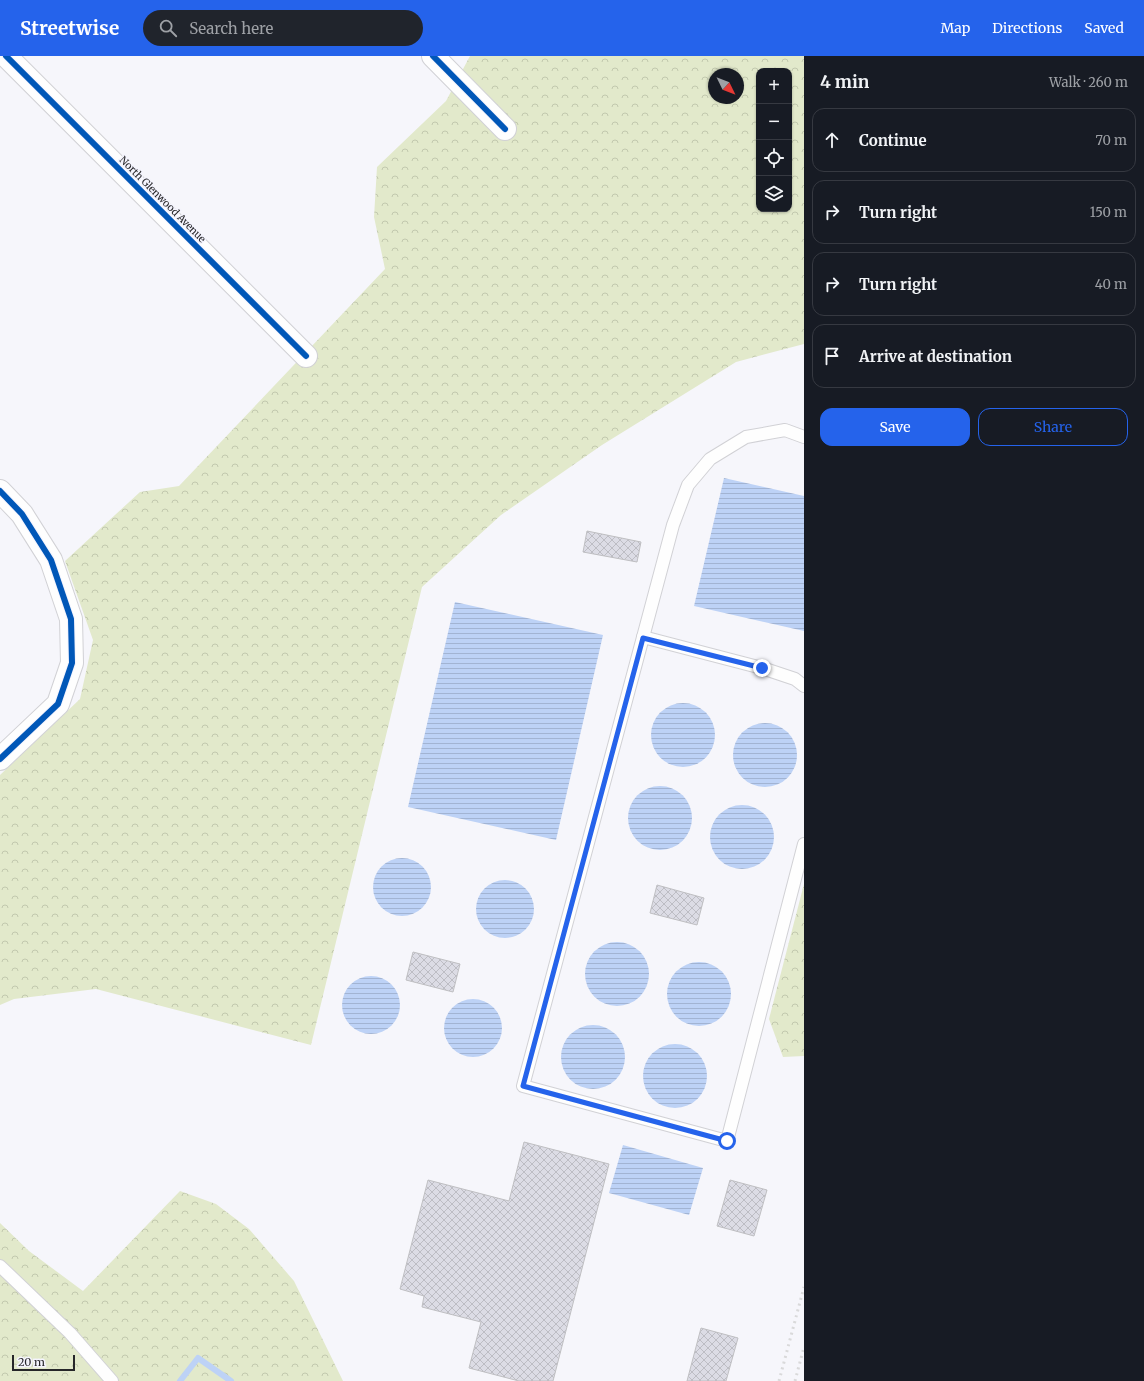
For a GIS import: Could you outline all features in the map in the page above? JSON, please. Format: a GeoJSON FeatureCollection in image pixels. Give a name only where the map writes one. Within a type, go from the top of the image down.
{"type":"FeatureCollection","features":[{"type":"Feature","properties":{"kind":"street","name":"North Glenwood Avenue"},"geometry":{"type":"LineString","coordinates":[[6,56],[306,356]]}},
{"type":"Feature","properties":{"kind":"street"},"geometry":{"type":"LineString","coordinates":[[433,56],[505,129]]}},
{"type":"Feature","properties":{"kind":"street"},"geometry":{"type":"LineString","coordinates":[[0,491],[22,514],[51,560],[71,619],[72,653],[72,663],[58,704],[0,759]]}},
{"type":"Feature","properties":{"kind":"lane"},"geometry":{"type":"LineString","coordinates":[[804,437],[785,430],[746,437],[710,459],[688,485],[673,525],[523,1086],[727,1141],[804,844]]}},
{"type":"Feature","properties":{"kind":"lane"},"geometry":{"type":"LineString","coordinates":[[643,638],[762,668],[795,679],[804,686]]}},
{"type":"Feature","properties":{"kind":"lane"},"geometry":{"type":"LineString","coordinates":[[0,1266],[70,1333],[112,1381]]}},
{"type":"Feature","properties":{"kind":"green space"},"geometry":{"type":"Polygon","coordinates":[[[470,56],[804,56],[804,344],[736,362],[602,445],[501,515],[422,587],[311,1045],[96,989],[14,999],[0,1005],[0,775],[80,699],[93,640],[65,561],[140,492],[179,486],[385,269],[374,217],[377,167],[446,101],[470,56]]]}},
{"type":"Feature","properties":{"kind":"green space"},"geometry":{"type":"Polygon","coordinates":[[[804,884],[804,1056],[783,1057],[769,1019],[804,884]]]}},
{"type":"Feature","properties":{"kind":"green space"},"geometry":{"type":"Polygon","coordinates":[[[180,1191],[216,1204],[249,1229],[294,1281],[343,1381],[0,1381],[0,1223],[29,1251],[83,1291],[180,1191]]]}},
{"type":"Feature","properties":{"kind":"water"},"geometry":{"type":"Polygon","coordinates":[[[724,478],[804,496],[804,631],[694,606],[724,478]]]}},
{"type":"Feature","properties":{"kind":"water"},"geometry":{"type":"Polygon","coordinates":[[[455,602],[603,635],[556,840],[408,807],[455,602]]]}},
{"type":"Feature","properties":{"kind":"water"},"geometry":{"type":"Polygon","coordinates":[[[683,703],[701,709],[709,717],[715,735],[709,753],[701,761],[683,767],[665,761],[657,753],[651,735],[657,717],[665,709],[683,703]]]}},
{"type":"Feature","properties":{"kind":"water"},"geometry":{"type":"Polygon","coordinates":[[[765,723],[783,729],[791,737],[797,755],[791,773],[783,781],[765,787],[747,781],[739,773],[733,755],[739,737],[747,729],[765,723]]]}},
{"type":"Feature","properties":{"kind":"water"},"geometry":{"type":"Polygon","coordinates":[[[660,786],[678,792],[686,800],[692,818],[686,836],[678,844],[660,850],[642,844],[634,836],[628,818],[634,800],[642,792],[660,786]]]}},
{"type":"Feature","properties":{"kind":"water"},"geometry":{"type":"Polygon","coordinates":[[[742,805],[760,811],[768,819],[774,837],[768,855],[760,863],[742,869],[724,863],[716,855],[710,837],[716,819],[724,811],[742,805]]]}},
{"type":"Feature","properties":{"kind":"water"},"geometry":{"type":"Polygon","coordinates":[[[402,858],[413,860],[426,871],[429,876],[431,887],[429,898],[418,911],[413,914],[402,916],[391,914],[378,903],[375,898],[373,887],[375,876],[386,863],[391,860],[402,858]]]}},
{"type":"Feature","properties":{"kind":"water"},"geometry":{"type":"Polygon","coordinates":[[[505,880],[516,882],[529,893],[532,898],[534,909],[532,920],[521,933],[516,936],[505,938],[494,936],[481,925],[478,920],[476,909],[478,898],[489,885],[494,882],[505,880]]]}},
{"type":"Feature","properties":{"kind":"water"},"geometry":{"type":"Polygon","coordinates":[[[617,942],[635,948],[643,956],[649,974],[643,992],[635,1000],[617,1006],[599,1000],[591,992],[585,974],[591,956],[599,948],[617,942]]]}},
{"type":"Feature","properties":{"kind":"water"},"geometry":{"type":"Polygon","coordinates":[[[699,962],[717,968],[725,976],[731,994],[725,1012],[717,1020],[699,1026],[681,1020],[673,1012],[667,994],[673,976],[681,968],[699,962]]]}},
{"type":"Feature","properties":{"kind":"water"},"geometry":{"type":"Polygon","coordinates":[[[371,976],[382,978],[395,989],[398,994],[400,1005],[398,1016],[387,1029],[382,1032],[371,1034],[360,1032],[347,1021],[344,1016],[342,1005],[344,994],[355,981],[360,978],[371,976]]]}},
{"type":"Feature","properties":{"kind":"water"},"geometry":{"type":"Polygon","coordinates":[[[473,999],[484,1001],[497,1012],[500,1017],[502,1028],[500,1039],[489,1052],[484,1055],[473,1057],[462,1055],[449,1044],[446,1039],[444,1028],[446,1017],[457,1004],[462,1001],[473,999]]]}},
{"type":"Feature","properties":{"kind":"water"},"geometry":{"type":"Polygon","coordinates":[[[593,1025],[611,1031],[619,1039],[625,1057],[619,1075],[611,1083],[593,1089],[575,1083],[567,1075],[561,1057],[567,1039],[575,1031],[593,1025]]]}},
{"type":"Feature","properties":{"kind":"water"},"geometry":{"type":"Polygon","coordinates":[[[675,1044],[693,1050],[701,1058],[707,1076],[701,1094],[693,1102],[675,1108],[657,1102],[649,1094],[643,1076],[649,1058],[657,1050],[675,1044]]]}},
{"type":"Feature","properties":{"kind":"water"},"geometry":{"type":"Polygon","coordinates":[[[623,1145],[703,1168],[689,1215],[609,1193],[623,1145]]]}},
{"type":"Feature","properties":{"kind":"building"},"geometry":{"type":"Polygon","coordinates":[[[587,531],[641,542],[637,562],[583,552],[587,531]]]}},
{"type":"Feature","properties":{"kind":"building"},"geometry":{"type":"Polygon","coordinates":[[[657,885],[704,898],[697,925],[650,913],[657,885]]]}},
{"type":"Feature","properties":{"kind":"building"},"geometry":{"type":"Polygon","coordinates":[[[413,952],[460,964],[453,992],[406,980],[413,952]]]}},
{"type":"Feature","properties":{"kind":"building"},"geometry":{"type":"Polygon","coordinates":[[[524,1142],[609,1164],[553,1381],[519,1381],[469,1368],[481,1322],[422,1307],[424,1296],[400,1289],[428,1180],[509,1201],[524,1142]]]}},
{"type":"Feature","properties":{"kind":"building"},"geometry":{"type":"Polygon","coordinates":[[[730,1180],[767,1190],[754,1236],[717,1226],[730,1180]]]}},
{"type":"Feature","properties":{"kind":"building"},"geometry":{"type":"Polygon","coordinates":[[[701,1328],[738,1338],[726,1381],[687,1381],[701,1328]]]}},
{"type":"Feature","properties":{"kind":"waterway"},"geometry":{"type":"LineString","coordinates":[[180,1381],[198,1358],[231,1381]]}},
{"type":"Feature","properties":{"kind":"railway"},"geometry":{"type":"LineString","coordinates":[[779,1381],[804,1287]]}},
{"type":"Feature","properties":{"kind":"railway"},"geometry":{"type":"LineString","coordinates":[[795,1381],[804,1347]]}},
{"type":"Feature","properties":{"kind":"cycle path"},"geometry":{"type":"LineString","coordinates":[[6,56],[306,356]]}},
{"type":"Feature","properties":{"kind":"cycle path"},"geometry":{"type":"LineString","coordinates":[[433,56],[505,129]]}},
{"type":"Feature","properties":{"kind":"cycle path"},"geometry":{"type":"LineString","coordinates":[[0,491],[22,514],[51,560],[71,619],[72,663],[58,704],[0,759]]}},
{"type":"Feature","properties":{"kind":"route"},"geometry":{"type":"LineString","coordinates":[[727,1141],[523,1086],[643,638],[762,668]]}}]}
